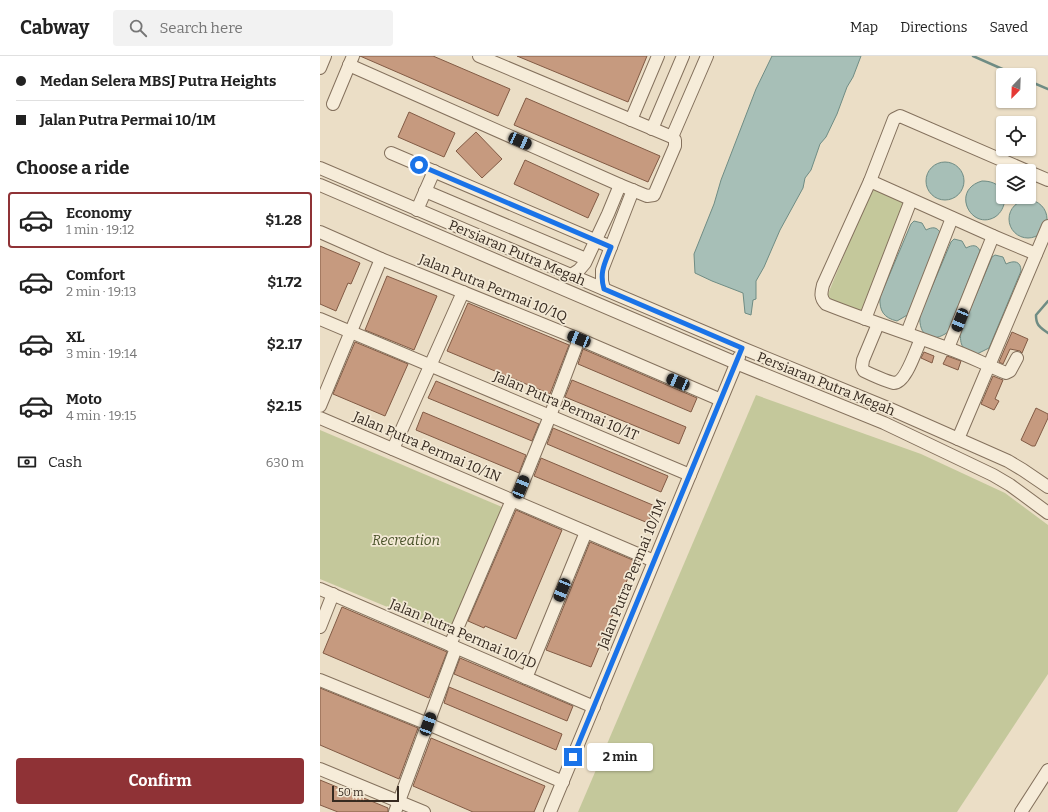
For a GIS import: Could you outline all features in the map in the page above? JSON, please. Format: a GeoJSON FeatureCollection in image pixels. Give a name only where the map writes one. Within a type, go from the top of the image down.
{"type":"FeatureCollection","features":[{"type":"Feature","properties":{"kind":"street"},"geometry":{"type":"LineString","coordinates":[[320,68],[325,56]]}},
{"type":"Feature","properties":{"kind":"street"},"geometry":{"type":"LineString","coordinates":[[333,104],[351,61],[633,190],[648,196],[654,195],[675,146],[675,140],[672,137],[479,56]]}},
{"type":"Feature","properties":{"kind":"street"},"geometry":{"type":"LineString","coordinates":[[631,120],[658,56]]}},
{"type":"Feature","properties":{"kind":"street"},"geometry":{"type":"LineString","coordinates":[[652,129],[683,56]]}},
{"type":"Feature","properties":{"kind":"street"},"geometry":{"type":"LineString","coordinates":[[672,137],[707,56]]}},
{"type":"Feature","properties":{"kind":"street"},"geometry":{"type":"LineString","coordinates":[[1010,164],[900,116],[894,119],[870,181],[821,294],[822,301],[826,304],[982,361],[988,366],[1006,373],[1010,371],[1017,358]]}},
{"type":"Feature","properties":{"kind":"street"},"geometry":{"type":"LineString","coordinates":[[391,153],[611,247]]}},
{"type":"Feature","properties":{"kind":"street","name":"Persiaran Putra Megah"},"geometry":{"type":"LineString","coordinates":[[320,168],[742,348],[888,408],[994,455],[1023,470],[1048,487]]}},
{"type":"Feature","properties":{"kind":"street"},"geometry":{"type":"LineString","coordinates":[[417,210],[434,171]]}},
{"type":"Feature","properties":{"kind":"street"},"geometry":{"type":"LineString","coordinates":[[1036,175],[1048,180]]}},
{"type":"Feature","properties":{"kind":"street"},"geometry":{"type":"LineString","coordinates":[[870,181],[910,200],[1036,254]]}},
{"type":"Feature","properties":{"kind":"street"},"geometry":{"type":"LineString","coordinates":[[571,275],[579,270],[585,261],[620,184]]}},
{"type":"Feature","properties":{"kind":"street","name":"Persiaran Putra Megah"},"geometry":{"type":"LineString","coordinates":[[320,185],[736,363],[884,423],[983,469],[1010,485],[1048,513]]}},
{"type":"Feature","properties":{"kind":"street"},"geometry":{"type":"LineString","coordinates":[[604,289],[602,270],[633,190]]}},
{"type":"Feature","properties":{"kind":"street"},"geometry":{"type":"LineString","coordinates":[[425,191],[568,251],[585,261]]}},
{"type":"Feature","properties":{"kind":"street"},"geometry":{"type":"LineString","coordinates":[[865,319],[910,200]]}},
{"type":"Feature","properties":{"kind":"street"},"geometry":{"type":"LineString","coordinates":[[907,333],[952,218]]}},
{"type":"Feature","properties":{"kind":"street"},"geometry":{"type":"LineString","coordinates":[[958,439],[1048,226]]}},
{"type":"Feature","properties":{"kind":"street"},"geometry":{"type":"LineString","coordinates":[[568,251],[576,231]]}},
{"type":"Feature","properties":{"kind":"street","name":"Jalan Putra Permai 10/1Q"},"geometry":{"type":"LineString","coordinates":[[320,232],[381,259],[579,339],[721,400]]}},
{"type":"Feature","properties":{"kind":"street"},"geometry":{"type":"LineString","coordinates":[[948,348],[993,236]]}},
{"type":"Feature","properties":{"kind":"street"},"geometry":{"type":"LineString","coordinates":[[320,406],[381,259]]}},
{"type":"Feature","properties":{"kind":"street"},"geometry":{"type":"LineString","coordinates":[[393,449],[463,292]]}},
{"type":"Feature","properties":{"kind":"street","name":"Jalan Putra Permai 10/1T"},"geometry":{"type":"LineString","coordinates":[[320,319],[690,475]]}},
{"type":"Feature","properties":{"kind":"street"},"geometry":{"type":"LineString","coordinates":[[878,324],[863,360],[862,367],[864,371],[894,383],[900,381],[905,376],[921,339]]}},
{"type":"Feature","properties":{"kind":"street"},"geometry":{"type":"LineString","coordinates":[[398,807],[428,724],[453,647],[550,416],[579,339]]}},
{"type":"Feature","properties":{"kind":"street","name":"Jalan Putra Permai 10/1M"},"geometry":{"type":"LineString","coordinates":[[550,812],[742,348]]}},
{"type":"Feature","properties":{"kind":"street","name":"Jalan Putra Permai 10/1N"},"geometry":{"type":"LineString","coordinates":[[320,418],[654,561]]}},
{"type":"Feature","properties":{"kind":"street"},"geometry":{"type":"LineString","coordinates":[[526,678],[586,532]]}},
{"type":"Feature","properties":{"kind":"street","name":"Jalan Putra Permai 10/1D"},"geometry":{"type":"LineString","coordinates":[[320,589],[594,707]]}},
{"type":"Feature","properties":{"kind":"street"},"geometry":{"type":"LineString","coordinates":[[320,626],[333,594]]}},
{"type":"Feature","properties":{"kind":"street"},"geometry":{"type":"LineString","coordinates":[[320,680],[428,724],[562,782]]}},
{"type":"Feature","properties":{"kind":"street"},"geometry":{"type":"LineString","coordinates":[[320,770],[398,807],[424,812]]}},
{"type":"Feature","properties":{"kind":"street"},"geometry":{"type":"LineString","coordinates":[[1024,811],[1048,770]]}},
{"type":"Feature","properties":{"kind":"green space"},"geometry":{"type":"Polygon","coordinates":[[[872,186],[906,201],[863,315],[826,299],[872,186]]]}},
{"type":"Feature","properties":{"kind":"green space"},"geometry":{"type":"Polygon","coordinates":[[[756,395],[921,454],[1005,493],[1048,525],[1048,674],[957,812],[578,812],[756,395]]]}},
{"type":"Feature","properties":{"kind":"green space","name":"Recreation"},"geometry":{"type":"Polygon","coordinates":[[[320,430],[502,507],[450,633],[320,579],[320,430]]]}},
{"type":"Feature","properties":{"kind":"water"},"geometry":{"type":"Polygon","coordinates":[[[772,56],[861,56],[837,114],[826,137],[820,144],[811,170],[805,178],[803,188],[780,230],[764,267],[756,281],[756,299],[753,300],[751,315],[745,313],[743,293],[695,273],[694,254],[756,89],[772,56]]]}},
{"type":"Feature","properties":{"kind":"water"},"geometry":{"type":"Polygon","coordinates":[[[941,162],[949,162],[959,167],[963,174],[963,188],[959,195],[949,200],[941,200],[931,195],[929,192],[926,185],[926,177],[931,167],[934,165],[941,162]]]}},
{"type":"Feature","properties":{"kind":"water"},"geometry":{"type":"Polygon","coordinates":[[[982,181],[996,184],[996,204],[1004,204],[1001,212],[995,217],[986,220],[978,219],[972,214],[968,208],[966,200],[967,192],[972,186],[982,181]]]}},
{"type":"Feature","properties":{"kind":"water"},"geometry":{"type":"Polygon","coordinates":[[[1036,202],[1042,205],[1047,215],[1047,223],[1044,230],[1039,235],[1032,238],[1024,238],[1017,235],[1012,230],[1009,223],[1010,212],[1016,204],[1036,204],[1036,202]]]}},
{"type":"Feature","properties":{"kind":"water"},"geometry":{"type":"Polygon","coordinates":[[[914,221],[922,223],[926,230],[934,228],[941,234],[909,314],[897,321],[892,320],[883,313],[880,306],[880,297],[911,224],[914,221]]]}},
{"type":"Feature","properties":{"kind":"water"},"geometry":{"type":"Polygon","coordinates":[[[954,239],[962,241],[966,248],[974,246],[980,251],[948,332],[937,337],[927,336],[921,328],[920,315],[951,242],[954,239]]]}},
{"type":"Feature","properties":{"kind":"water"},"geometry":{"type":"Polygon","coordinates":[[[995,255],[1003,257],[1006,264],[1012,262],[1018,263],[1021,271],[989,348],[977,354],[968,351],[963,347],[961,344],[961,331],[992,257],[995,255]]]}},
{"type":"Feature","properties":{"kind":"building"},"geometry":{"type":"Polygon","coordinates":[[[360,56],[433,56],[510,89],[498,116],[360,56]]]}},
{"type":"Feature","properties":{"kind":"building"},"geometry":{"type":"Polygon","coordinates":[[[517,56],[647,56],[628,102],[517,56]]]}},
{"type":"Feature","properties":{"kind":"building"},"geometry":{"type":"Polygon","coordinates":[[[526,98],[660,156],[648,182],[514,125],[526,98]]]}},
{"type":"Feature","properties":{"kind":"building"},"geometry":{"type":"Polygon","coordinates":[[[409,112],[455,133],[444,157],[398,137],[409,112]]]}},
{"type":"Feature","properties":{"kind":"building"},"geometry":{"type":"Polygon","coordinates":[[[476,132],[502,159],[482,178],[456,151],[476,132]]]}},
{"type":"Feature","properties":{"kind":"building"},"geometry":{"type":"Polygon","coordinates":[[[525,160],[599,194],[588,218],[514,184],[525,160]]]}},
{"type":"Feature","properties":{"kind":"building"},"geometry":{"type":"Polygon","coordinates":[[[320,246],[360,263],[351,284],[348,283],[336,311],[320,304],[320,246]]]}},
{"type":"Feature","properties":{"kind":"building"},"geometry":{"type":"Polygon","coordinates":[[[387,276],[437,296],[414,350],[365,330],[387,276]]]}},
{"type":"Feature","properties":{"kind":"building"},"geometry":{"type":"Polygon","coordinates":[[[468,303],[569,345],[550,394],[447,351],[468,303]]]}},
{"type":"Feature","properties":{"kind":"building"},"geometry":{"type":"Polygon","coordinates":[[[1012,332],[1028,339],[1022,353],[1020,351],[1010,349],[1003,364],[999,362],[1012,332]]]}},
{"type":"Feature","properties":{"kind":"building"},"geometry":{"type":"Polygon","coordinates":[[[355,342],[408,364],[385,416],[333,394],[355,342]]]}},
{"type":"Feature","properties":{"kind":"building"},"geometry":{"type":"Polygon","coordinates":[[[583,349],[697,398],[691,412],[578,364],[583,349]]]}},
{"type":"Feature","properties":{"kind":"building"},"geometry":{"type":"Polygon","coordinates":[[[924,352],[934,356],[932,363],[921,358],[924,352]]]}},
{"type":"Feature","properties":{"kind":"building"},"geometry":{"type":"Polygon","coordinates":[[[947,356],[961,361],[958,370],[943,364],[947,356]]]}},
{"type":"Feature","properties":{"kind":"building"},"geometry":{"type":"Polygon","coordinates":[[[993,376],[1003,380],[995,399],[999,401],[994,410],[981,404],[993,376]]]}},
{"type":"Feature","properties":{"kind":"building"},"geometry":{"type":"Polygon","coordinates":[[[572,380],[686,427],[679,444],[565,397],[572,380]]]}},
{"type":"Feature","properties":{"kind":"building"},"geometry":{"type":"Polygon","coordinates":[[[436,381],[539,424],[532,441],[428,398],[436,381]]]}},
{"type":"Feature","properties":{"kind":"building"},"geometry":{"type":"Polygon","coordinates":[[[1036,408],[1048,414],[1048,418],[1035,446],[1032,446],[1021,440],[1036,408]]]}},
{"type":"Feature","properties":{"kind":"building"},"geometry":{"type":"Polygon","coordinates":[[[423,412],[526,455],[519,473],[416,430],[423,412]]]}},
{"type":"Feature","properties":{"kind":"building"},"geometry":{"type":"Polygon","coordinates":[[[553,428],[668,476],[661,492],[547,444],[553,428]]]}},
{"type":"Feature","properties":{"kind":"building"},"geometry":{"type":"Polygon","coordinates":[[[541,458],[655,506],[648,523],[534,476],[541,458]]]}},
{"type":"Feature","properties":{"kind":"building"},"geometry":{"type":"Polygon","coordinates":[[[516,510],[562,530],[516,639],[485,626],[484,628],[468,621],[516,510]]]}},
{"type":"Feature","properties":{"kind":"building"},"geometry":{"type":"Polygon","coordinates":[[[590,542],[635,561],[591,667],[546,650],[590,542]]]}},
{"type":"Feature","properties":{"kind":"building"},"geometry":{"type":"Polygon","coordinates":[[[342,607],[447,652],[429,698],[323,653],[342,607]]]}},
{"type":"Feature","properties":{"kind":"building"},"geometry":{"type":"Polygon","coordinates":[[[460,658],[573,706],[567,721],[454,674],[460,658]]]}},
{"type":"Feature","properties":{"kind":"building"},"geometry":{"type":"Polygon","coordinates":[[[449,687],[562,734],[556,750],[444,703],[449,687]]]}},
{"type":"Feature","properties":{"kind":"building"},"geometry":{"type":"Polygon","coordinates":[[[320,688],[418,728],[399,779],[320,745],[320,688]]]}},
{"type":"Feature","properties":{"kind":"building"},"geometry":{"type":"Polygon","coordinates":[[[431,738],[545,786],[534,812],[473,812],[413,786],[431,738]]]}},
{"type":"Feature","properties":{"kind":"building"},"geometry":{"type":"Polygon","coordinates":[[[320,780],[388,808],[388,812],[338,812],[320,805],[320,780]]]}},
{"type":"Feature","properties":{"kind":"waterway"},"geometry":{"type":"LineString","coordinates":[[973,56],[1000,68]]}},
{"type":"Feature","properties":{"kind":"waterway"},"geometry":{"type":"LineString","coordinates":[[1036,84],[1048,89]]}},
{"type":"Feature","properties":{"kind":"waterway"},"geometry":{"type":"LineString","coordinates":[[1048,301],[1036,315],[1038,324],[1048,333]]}},
{"type":"Feature","properties":{"kind":"route"},"geometry":{"type":"LineString","coordinates":[[419,165],[611,247],[602,270],[604,289],[742,348],[573,757]]}}]}
